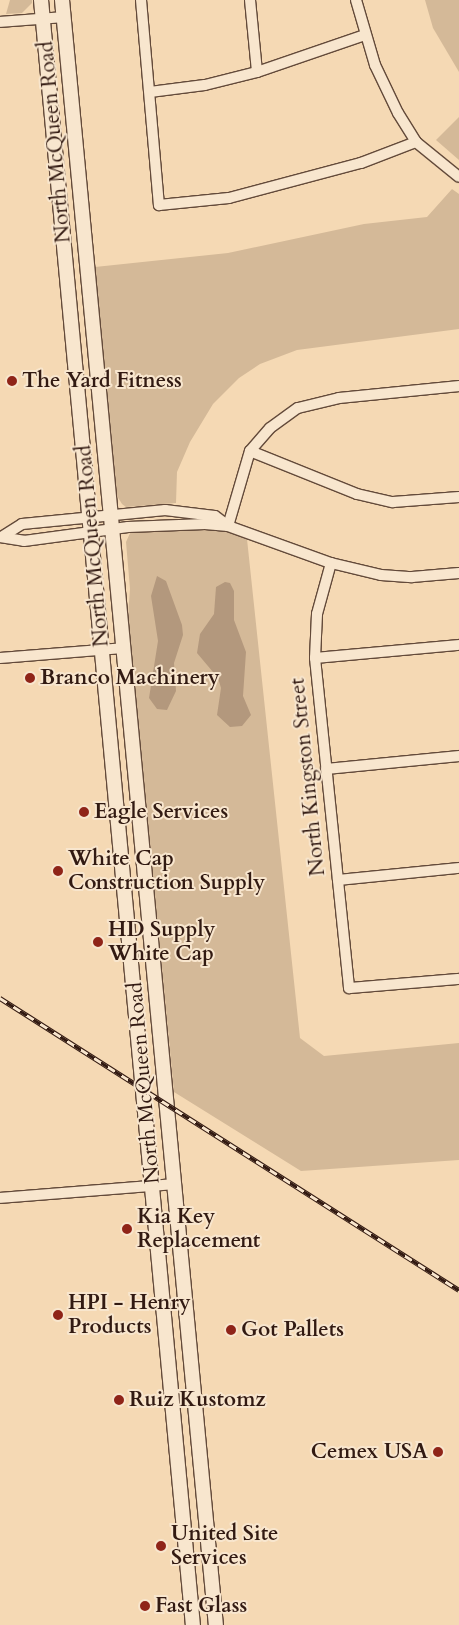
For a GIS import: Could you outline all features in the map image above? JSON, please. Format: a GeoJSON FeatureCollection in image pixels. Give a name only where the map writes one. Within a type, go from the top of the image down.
{"type":"FeatureCollection","features":[{"type":"Feature","properties":{"kind":"main road","name":"North McQueen Road"},"geometry":{"type":"LineString","coordinates":[[41,0],[193,1625]]}},
{"type":"Feature","properties":{"kind":"main road","name":"North McQueen Road"},"geometry":{"type":"LineString","coordinates":[[62,0],[216,1625]]}},
{"type":"Feature","properties":{"kind":"main road"},"geometry":{"type":"LineString","coordinates":[[126,903],[147,900]]}},
{"type":"Feature","properties":{"kind":"main road"},"geometry":{"type":"LineString","coordinates":[[182,1495],[203,1492]]}},
{"type":"Feature","properties":{"kind":"street"},"geometry":{"type":"LineString","coordinates":[[141,0],[159,205],[229,198],[361,163],[416,142]]}},
{"type":"Feature","properties":{"kind":"street"},"geometry":{"type":"LineString","coordinates":[[250,0],[257,72]]}},
{"type":"Feature","properties":{"kind":"street"},"geometry":{"type":"LineString","coordinates":[[356,0],[365,35],[382,81],[416,142],[459,177]]}},
{"type":"Feature","properties":{"kind":"street"},"geometry":{"type":"LineString","coordinates":[[0,22],[63,18]]}},
{"type":"Feature","properties":{"kind":"street"},"geometry":{"type":"LineString","coordinates":[[150,92],[205,85],[257,72],[365,35]]}},
{"type":"Feature","properties":{"kind":"street"},"geometry":{"type":"LineString","coordinates":[[228,526],[250,451],[270,428],[298,408],[318,402],[459,386]]}},
{"type":"Feature","properties":{"kind":"street"},"geometry":{"type":"LineString","coordinates":[[250,451],[357,494],[394,502],[459,497]]}},
{"type":"Feature","properties":{"kind":"street"},"geometry":{"type":"LineString","coordinates":[[2,536],[22,524],[90,517],[111,522],[228,526],[331,563],[381,575],[412,577],[459,573]]}},
{"type":"Feature","properties":{"kind":"street"},"geometry":{"type":"LineString","coordinates":[[2,536],[24,541],[79,536],[111,522]]}},
{"type":"Feature","properties":{"kind":"street","name":"North Kingston Street"},"geometry":{"type":"LineString","coordinates":[[331,563],[317,614],[315,658],[349,988],[459,979]]}},
{"type":"Feature","properties":{"kind":"street"},"geometry":{"type":"LineString","coordinates":[[315,658],[459,645]]}},
{"type":"Feature","properties":{"kind":"street"},"geometry":{"type":"LineString","coordinates":[[0,658],[123,648]]}},
{"type":"Feature","properties":{"kind":"street"},"geometry":{"type":"LineString","coordinates":[[326,769],[459,756]]}},
{"type":"Feature","properties":{"kind":"street"},"geometry":{"type":"LineString","coordinates":[[338,880],[459,868]]}},
{"type":"Feature","properties":{"kind":"street"},"geometry":{"type":"LineString","coordinates":[[0,1198],[153,1184],[174,1184]]}},
{"type":"Feature","properties":{"kind":"shaded area"},"geometry":{"type":"Polygon","coordinates":[[[10,0],[32,0],[32,3],[22,13],[6,14],[10,0]]]}},
{"type":"Feature","properties":{"kind":"shaded area"},"geometry":{"type":"Polygon","coordinates":[[[425,0],[459,0],[459,72],[433,28],[425,0]]]}},
{"type":"Feature","properties":{"kind":"shaded area"},"geometry":{"type":"Polygon","coordinates":[[[459,117],[459,160],[436,140],[459,117]]]}},
{"type":"Feature","properties":{"kind":"shaded area"},"geometry":{"type":"Polygon","coordinates":[[[452,189],[459,194],[459,329],[297,350],[260,364],[239,378],[213,404],[190,442],[177,472],[176,503],[126,507],[122,504],[117,496],[95,267],[228,253],[364,224],[427,217],[452,189]]]}},
{"type":"Feature","properties":{"kind":"shaded area"},"geometry":{"type":"Polygon","coordinates":[[[181,526],[225,531],[247,539],[300,1038],[324,1056],[459,1043],[459,1160],[301,1171],[174,1092],[128,616],[130,589],[126,542],[131,531],[181,526]]]}},
{"type":"Feature","properties":{"kind":"shaded area"},"geometry":{"type":"Polygon","coordinates":[[[157,576],[166,581],[182,625],[183,635],[174,663],[176,691],[167,710],[157,709],[149,698],[158,641],[151,596],[157,576]]]}},
{"type":"Feature","properties":{"kind":"shaded area"},"geometry":{"type":"Polygon","coordinates":[[[225,582],[230,583],[234,591],[234,620],[246,652],[243,696],[251,715],[242,726],[230,727],[217,715],[221,688],[218,678],[197,653],[200,634],[214,614],[216,587],[225,582]]]}},
{"type":"Feature","properties":{"kind":"railway"},"geometry":{"type":"LineString","coordinates":[[0,998],[459,1290]]}},
{"type":"Feature","properties":{"kind":"place","name":"The Yard Fitness"},"geometry":{"type":"Point","coordinates":[12,381]}},
{"type":"Feature","properties":{"kind":"place","name":"Branco Machinery"},"geometry":{"type":"Point","coordinates":[30,678]}},
{"type":"Feature","properties":{"kind":"place","name":"Eagle Services"},"geometry":{"type":"Point","coordinates":[84,812]}},
{"type":"Feature","properties":{"kind":"place","name":"White Cap Construction Supply"},"geometry":{"type":"Point","coordinates":[58,871]}},
{"type":"Feature","properties":{"kind":"place","name":"HD Supply White Cap"},"geometry":{"type":"Point","coordinates":[98,942]}},
{"type":"Feature","properties":{"kind":"place","name":"Kia Key Replacement"},"geometry":{"type":"Point","coordinates":[127,1229]}},
{"type":"Feature","properties":{"kind":"place","name":"HPI - Henry Products"},"geometry":{"type":"Point","coordinates":[58,1315]}},
{"type":"Feature","properties":{"kind":"place","name":"Got Pallets"},"geometry":{"type":"Point","coordinates":[231,1330]}},
{"type":"Feature","properties":{"kind":"place","name":"Ruiz Kustomz"},"geometry":{"type":"Point","coordinates":[119,1400]}},
{"type":"Feature","properties":{"kind":"place","name":"Cemex USA"},"geometry":{"type":"Point","coordinates":[438,1452]}},
{"type":"Feature","properties":{"kind":"place","name":"United Site Services"},"geometry":{"type":"Point","coordinates":[161,1546]}},
{"type":"Feature","properties":{"kind":"place","name":"Fast Glass"},"geometry":{"type":"Point","coordinates":[145,1606]}}]}
